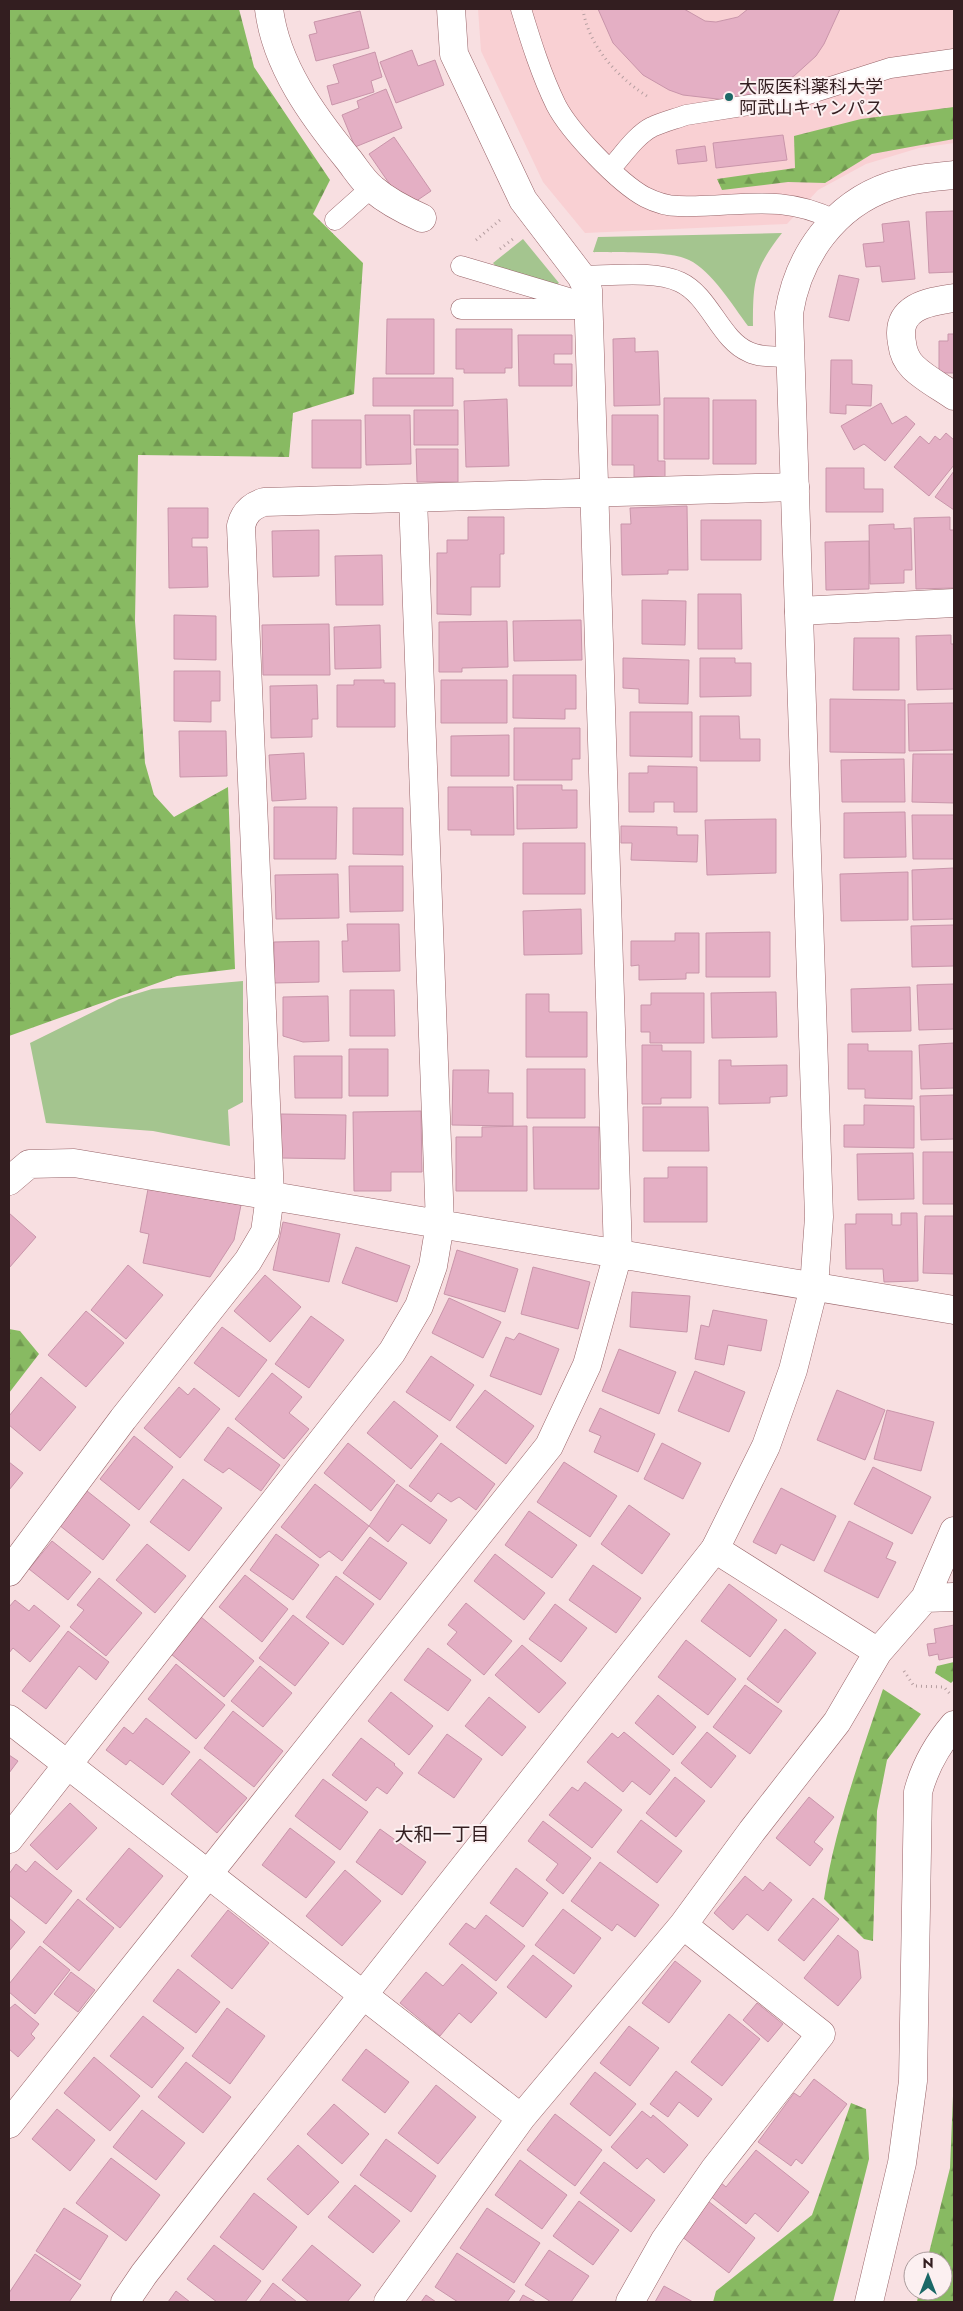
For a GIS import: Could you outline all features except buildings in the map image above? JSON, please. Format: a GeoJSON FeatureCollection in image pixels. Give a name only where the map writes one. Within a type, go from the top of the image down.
{"type":"FeatureCollection","features":[{"type":"Feature","properties":{"kind":"street"},"geometry":{"type":"LineString","coordinates":[[269,9],[273,30],[286,66],[305,102],[326,132],[371,188],[397,207],[422,218]]}},
{"type":"Feature","properties":{"kind":"street"},"geometry":{"type":"LineString","coordinates":[[9,2124],[549,1446],[587,1365],[618,1254],[596,492],[589,307],[586,283],[523,200],[454,54],[451,9]]}},
{"type":"Feature","properties":{"kind":"street"},"geometry":{"type":"LineString","coordinates":[[125,2302],[144,2274],[714,1549],[766,1446],[793,1370],[814,1287],[819,1217],[789,314],[797,279],[813,248],[835,220],[852,206],[890,186],[911,180],[954,175]]}},
{"type":"Feature","properties":{"kind":"street"},"geometry":{"type":"LineString","coordinates":[[954,298],[918,306],[905,316],[900,335],[904,354],[913,368],[954,396]]}},
{"type":"Feature","properties":{"kind":"street"},"geometry":{"type":"LineString","coordinates":[[9,1572],[123,1419],[248,1261],[265,1232],[270,1196],[241,526],[251,508],[264,502],[795,486]]}},
{"type":"Feature","properties":{"kind":"street"},"geometry":{"type":"LineString","coordinates":[[9,1839],[392,1352],[419,1306],[432,1266],[440,1224],[413,498]]}},
{"type":"Feature","properties":{"kind":"street"},"geometry":{"type":"LineString","coordinates":[[799,611],[954,603]]}},
{"type":"Feature","properties":{"kind":"street"},"geometry":{"type":"LineString","coordinates":[[9,1181],[29,1164],[74,1163],[954,1310]]}},
{"type":"Feature","properties":{"kind":"street"},"geometry":{"type":"LineString","coordinates":[[388,2302],[521,2118],[683,1925],[752,1831],[837,1722],[878,1652],[925,1598],[954,1532]]}},
{"type":"Feature","properties":{"kind":"street"},"geometry":{"type":"LineString","coordinates":[[714,1549],[878,1652]]}},
{"type":"Feature","properties":{"kind":"street"},"geometry":{"type":"LineString","coordinates":[[925,1598],[954,1597]]}},
{"type":"Feature","properties":{"kind":"street"},"geometry":{"type":"LineString","coordinates":[[9,1719],[521,2118]]}},
{"type":"Feature","properties":{"kind":"street"},"geometry":{"type":"LineString","coordinates":[[869,2302],[902,2163],[913,2089],[918,1792],[924,1771],[954,1725]]}},
{"type":"Feature","properties":{"kind":"street"},"geometry":{"type":"LineString","coordinates":[[630,2302],[665,2240],[714,2170],[820,2034],[683,1925]]}},
{"type":"Feature","properties":{"kind":"lane"},"geometry":{"type":"LineString","coordinates":[[521,9],[539,66],[557,107],[583,142],[645,197],[666,204],[722,205],[774,202],[811,210],[835,220]]}},
{"type":"Feature","properties":{"kind":"lane"},"geometry":{"type":"LineString","coordinates":[[611,168],[651,127],[686,115],[799,97],[890,68],[954,59]]}},
{"type":"Feature","properties":{"kind":"lane"},"geometry":{"type":"LineString","coordinates":[[335,220],[371,188]]}},
{"type":"Feature","properties":{"kind":"lane"},"geometry":{"type":"LineString","coordinates":[[461,266],[589,307]]}},
{"type":"Feature","properties":{"kind":"lane"},"geometry":{"type":"LineString","coordinates":[[581,276],[656,276],[674,279],[694,292],[744,349],[759,355],[790,357]]}},
{"type":"Feature","properties":{"kind":"lane"},"geometry":{"type":"LineString","coordinates":[[461,309],[589,307]]}},
{"type":"Feature","properties":{"kind":"path"},"geometry":{"type":"LineString","coordinates":[[583,9],[595,41],[616,71],[653,100],[686,115]]}},
{"type":"Feature","properties":{"kind":"path"},"geometry":{"type":"LineString","coordinates":[[478,239],[504,216]]}},
{"type":"Feature","properties":{"kind":"path"},"geometry":{"type":"LineString","coordinates":[[878,1652],[902,1668],[914,1686],[944,1688],[954,1699]]}},
{"type":"Feature","properties":{"kind":"shaded area","name":"大阪医科薬科大学 阿武山キャンパス"},"geometry":{"type":"Polygon","coordinates":[[[478,9],[954,9],[954,143],[919,148],[866,164],[818,190],[787,224],[585,233],[543,182],[481,51],[478,9]]]}},
{"type":"Feature","properties":{"kind":"green space"},"geometry":{"type":"Polygon","coordinates":[[[9,9],[239,9],[254,67],[330,180],[313,214],[363,263],[354,394],[293,413],[289,457],[138,455],[135,621],[145,763],[154,795],[174,817],[228,787],[235,969],[177,976],[9,1036],[9,9]]]}},
{"type":"Feature","properties":{"kind":"green space"},"geometry":{"type":"Polygon","coordinates":[[[954,107],[954,139],[872,154],[825,183],[788,182],[722,190],[717,179],[795,168],[794,136],[861,119],[954,107]]]}},
{"type":"Feature","properties":{"kind":"green space"},"geometry":{"type":"Polygon","coordinates":[[[782,233],[766,256],[757,276],[753,326],[748,326],[714,280],[698,265],[689,260],[656,253],[593,252],[598,237],[782,233]]]}},
{"type":"Feature","properties":{"kind":"green space"},"geometry":{"type":"Polygon","coordinates":[[[523,239],[559,283],[554,287],[499,270],[493,263],[523,239]]]}},
{"type":"Feature","properties":{"kind":"green space"},"geometry":{"type":"Polygon","coordinates":[[[243,981],[243,1102],[228,1110],[230,1146],[153,1131],[46,1123],[30,1043],[119,999],[152,989],[243,981]]]}},
{"type":"Feature","properties":{"kind":"green space"},"geometry":{"type":"Polygon","coordinates":[[[9,1329],[20,1331],[39,1354],[9,1393],[9,1329]]]}},
{"type":"Feature","properties":{"kind":"green space"},"geometry":{"type":"Polygon","coordinates":[[[954,1662],[954,1680],[951,1683],[935,1673],[937,1666],[954,1662]]]}},
{"type":"Feature","properties":{"kind":"green space"},"geometry":{"type":"Polygon","coordinates":[[[883,1689],[921,1714],[887,1760],[877,1811],[873,1941],[864,1939],[824,1899],[841,1819],[883,1689]]]}},
{"type":"Feature","properties":{"kind":"green space"},"geometry":{"type":"Polygon","coordinates":[[[954,2072],[954,2302],[917,2302],[953,2301],[953,2251],[929,2251],[950,2168],[954,2072]]]}},
{"type":"Feature","properties":{"kind":"green space"},"geometry":{"type":"Polygon","coordinates":[[[851,2103],[866,2109],[869,2159],[833,2302],[713,2302],[716,2291],[812,2215],[851,2103]]]}},
{"type":"Feature","properties":{"kind":"place","name":"大阪医科薬科大学 阿武山キャンパス"},"geometry":{"type":"Point","coordinates":[729,97]}},
{"type":"Feature","properties":{"kind":"district","name":"大和一丁目"},"geometry":{"type":"Point","coordinates":[442,1834]}}]}
